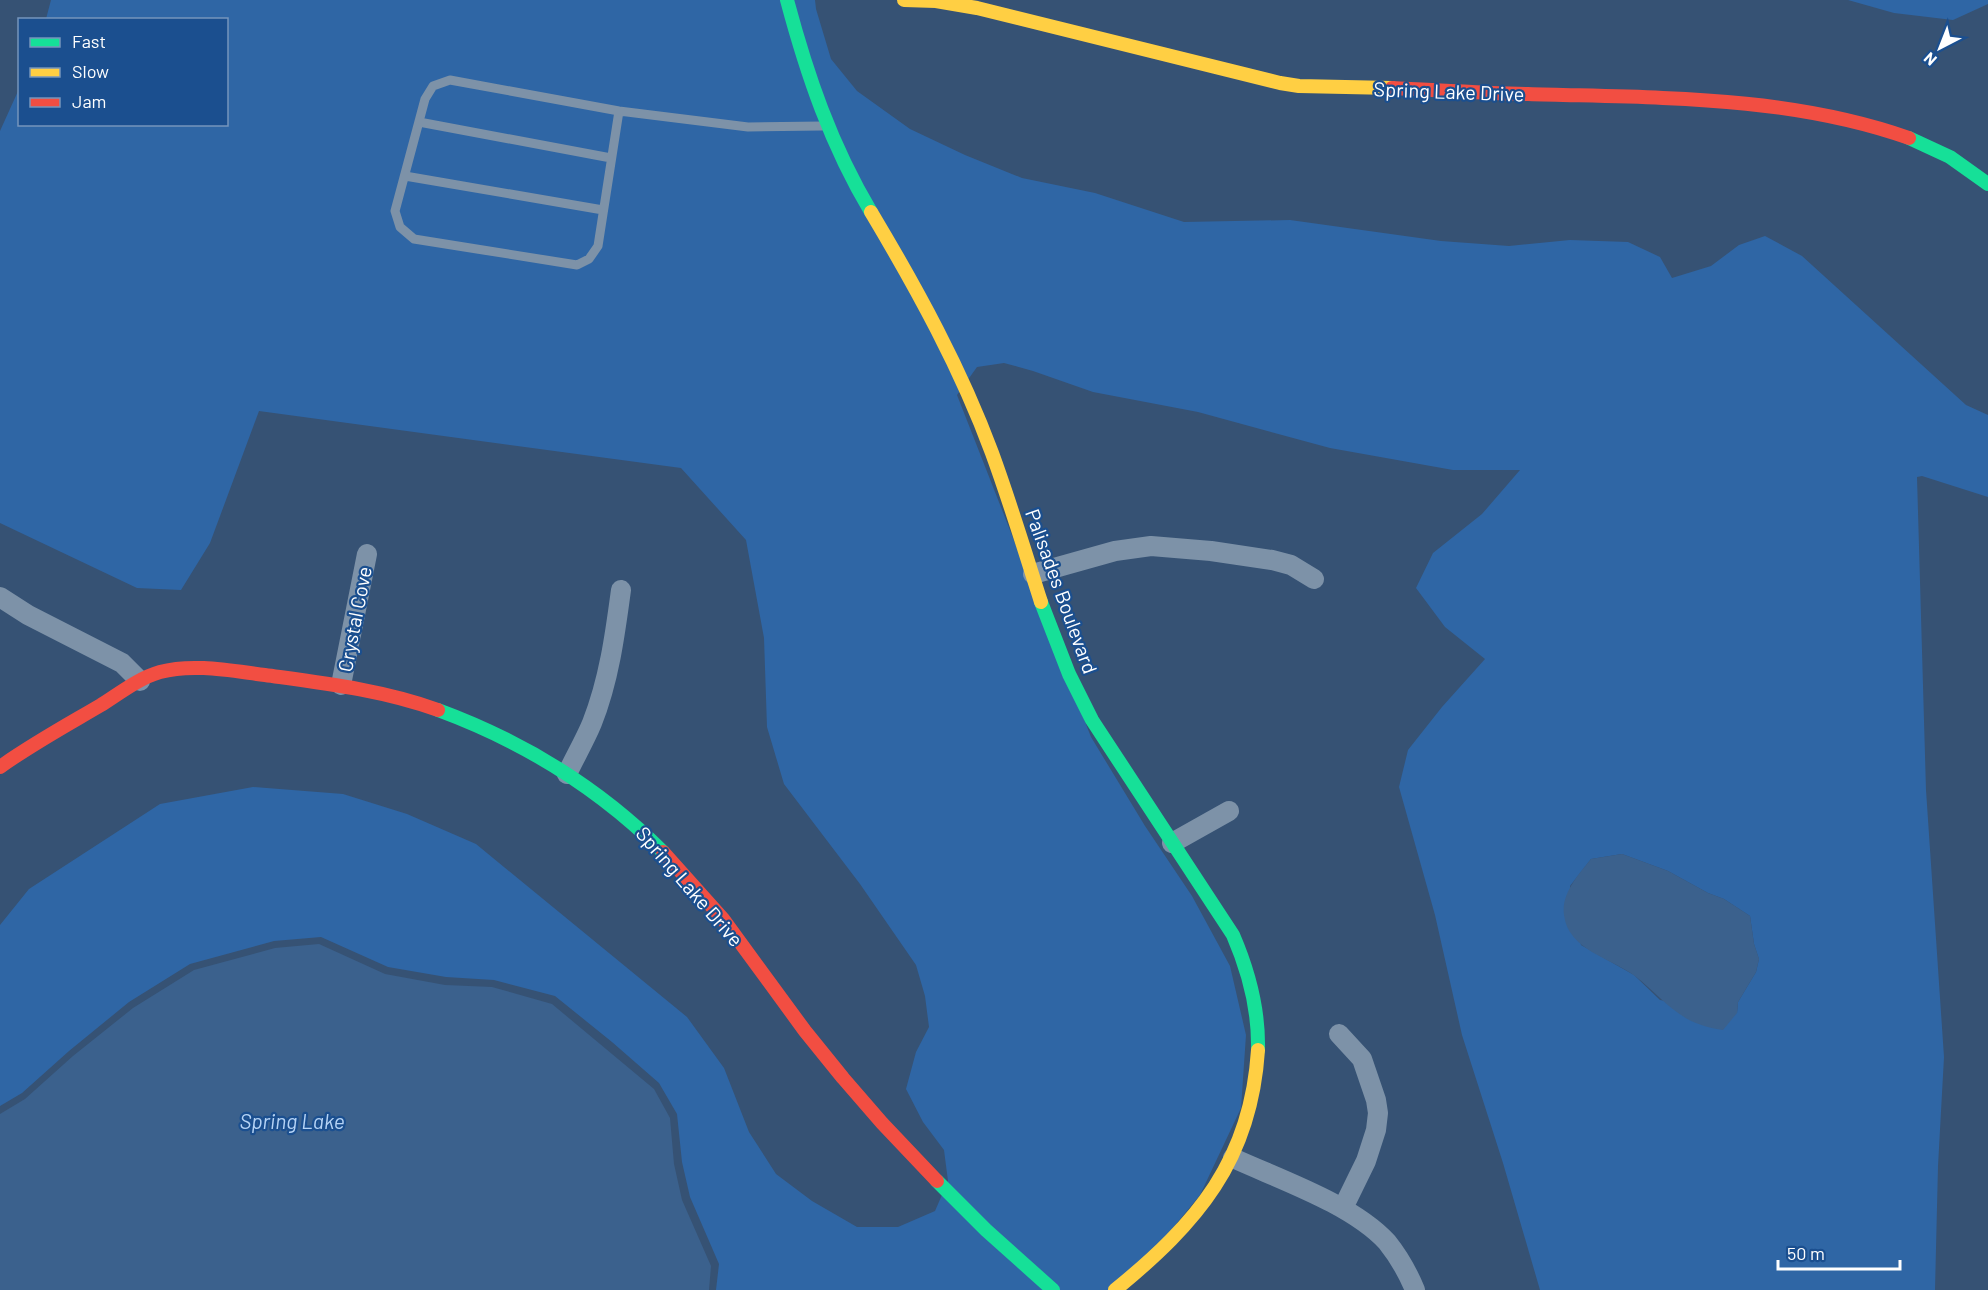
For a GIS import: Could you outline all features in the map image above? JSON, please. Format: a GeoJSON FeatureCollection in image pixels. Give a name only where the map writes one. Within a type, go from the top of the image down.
{"type":"FeatureCollection","features":[{"type":"Feature","properties":{"kind":"street","name":"Palisades Boulevard"},"geometry":{"type":"LineString","coordinates":[[787,0],[803,59],[827,126],[849,175],[898,258],[942,340],[978,417],[1002,477],[1058,648],[1084,706],[1102,739],[1226,924],[1239,949],[1254,1001],[1258,1030],[1257,1070],[1244,1127],[1233,1158],[1220,1182],[1175,1238],[1115,1290]]}},
{"type":"Feature","properties":{"kind":"street","name":"Spring Lake Drive"},"geometry":{"type":"LineString","coordinates":[[904,0],[936,1],[977,8],[1299,86],[1666,97],[1733,102],[1789,110],[1858,122],[1893,132],[1956,161],[1988,184]]}},
{"type":"Feature","properties":{"kind":"street"},"geometry":{"type":"LineString","coordinates":[[1033,574],[1115,551],[1151,546],[1211,551],[1272,560],[1290,565],[1314,579]]}},
{"type":"Feature","properties":{"kind":"street","name":"Crystal Cove"},"geometry":{"type":"LineString","coordinates":[[341,685],[367,554]]}},
{"type":"Feature","properties":{"kind":"street"},"geometry":{"type":"LineString","coordinates":[[567,774],[592,724],[604,688],[613,648],[621,590]]}},
{"type":"Feature","properties":{"kind":"street"},"geometry":{"type":"LineString","coordinates":[[0,597],[28,615],[122,663],[140,681]]}},
{"type":"Feature","properties":{"kind":"street","name":"Spring Lake Drive"},"geometry":{"type":"LineString","coordinates":[[0,767],[59,728],[140,681],[172,670],[215,669],[341,685],[416,702],[497,735],[567,774],[602,797],[630,819],[672,859],[751,956],[804,1030],[859,1096],[966,1211],[1053,1290]]}},
{"type":"Feature","properties":{"kind":"street"},"geometry":{"type":"LineString","coordinates":[[1172,843],[1229,811]]}},
{"type":"Feature","properties":{"kind":"street"},"geometry":{"type":"LineString","coordinates":[[1339,1034],[1362,1059],[1378,1113],[1376,1130],[1366,1161],[1343,1208]]}},
{"type":"Feature","properties":{"kind":"street"},"geometry":{"type":"LineString","coordinates":[[1233,1158],[1343,1208],[1369,1225],[1397,1256],[1415,1290]]}},
{"type":"Feature","properties":{"kind":"lane"},"geometry":{"type":"LineString","coordinates":[[619,111],[598,246],[589,259],[577,265],[414,239],[400,228],[395,211],[425,99],[433,86],[450,81],[619,111],[748,127],[827,126]]}},
{"type":"Feature","properties":{"kind":"lane"},"geometry":{"type":"LineString","coordinates":[[419,122],[611,158]]}},
{"type":"Feature","properties":{"kind":"lane"},"geometry":{"type":"LineString","coordinates":[[405,176],[603,210]]}},
{"type":"Feature","properties":{"kind":"shaded area"},"geometry":{"type":"Polygon","coordinates":[[[51,0],[815,0],[831,59],[857,91],[910,129],[1022,178],[1095,193],[1184,222],[1290,220],[1441,241],[1509,246],[1570,240],[1628,242],[1660,257],[1672,278],[1711,266],[1739,245],[1765,236],[1802,256],[1966,405],[1988,415],[1988,497],[1922,476],[1917,477],[1926,790],[1944,1057],[1935,1290],[1540,1290],[1462,1035],[1435,915],[1399,787],[1408,750],[1442,707],[1485,659],[1445,627],[1416,588],[1433,553],[1482,514],[1520,470],[1453,470],[1330,448],[1198,412],[1093,392],[1004,363],[977,367],[957,395],[1091,737],[1145,826],[1192,896],[1230,966],[1246,1035],[1241,1108],[1200,1195],[1122,1290],[716,1290],[719,1264],[690,1197],[682,1162],[677,1114],[659,1083],[555,996],[494,980],[446,977],[388,967],[321,937],[274,941],[190,964],[129,1002],[22,1093],[0,1106],[0,925],[29,889],[160,804],[253,787],[343,794],[407,814],[476,844],[687,1017],[724,1068],[749,1132],[776,1174],[812,1201],[857,1227],[898,1227],[935,1211],[948,1181],[944,1150],[923,1122],[906,1089],[916,1052],[929,1027],[925,996],[916,965],[860,884],[784,784],[767,727],[764,638],[746,540],[681,468],[259,411],[210,543],[181,590],[137,588],[0,523],[0,131],[18,91],[18,126],[228,126],[228,18],[46,18],[51,0]],[[1622,854],[1591,859],[1570,886],[1581,945],[1634,975],[1660,1000],[1737,1013],[1738,1002],[1756,972],[1759,959],[1754,944],[1750,916],[1724,899],[1668,871],[1622,854]]]}},
{"type":"Feature","properties":{"kind":"shaded area"},"geometry":{"type":"Polygon","coordinates":[[[1848,0],[1988,0],[1988,4],[1953,20],[1894,13],[1848,0]]]}},
{"type":"Feature","properties":{"kind":"water"},"geometry":{"type":"Polygon","coordinates":[[[1622,854],[1668,871],[1724,899],[1750,916],[1754,944],[1759,959],[1756,972],[1738,1002],[1737,1013],[1723,1030],[1695,1023],[1684,1017],[1635,976],[1582,945],[1567,927],[1564,915],[1565,900],[1581,872],[1591,859],[1622,854]]]}},
{"type":"Feature","properties":{"kind":"water","name":"Spring Lake"},"geometry":{"type":"Polygon","coordinates":[[[319,944],[385,974],[445,985],[492,987],[552,1004],[654,1089],[670,1118],[674,1164],[682,1200],[711,1266],[709,1290],[0,1290],[0,1114],[25,1099],[73,1056],[133,1008],[194,970],[275,948],[319,944]]]}},
{"type":"Feature","properties":{"kind":"traffic: fast"},"geometry":{"type":"LineString","coordinates":[[787,0],[803,55],[832,135],[871,212]]}},
{"type":"Feature","properties":{"kind":"traffic: fast"},"geometry":{"type":"LineString","coordinates":[[1909,138],[1950,157],[1988,184]]}},
{"type":"Feature","properties":{"kind":"traffic: fast"},"geometry":{"type":"LineString","coordinates":[[1041,602],[1069,674],[1092,720],[1233,935],[1252,991],[1257,1020],[1258,1050]]}},
{"type":"Feature","properties":{"kind":"traffic: fast"},"geometry":{"type":"LineString","coordinates":[[438,710],[500,736],[558,769],[613,808],[663,852]]}},
{"type":"Feature","properties":{"kind":"traffic: fast"},"geometry":{"type":"LineString","coordinates":[[937,1181],[986,1230],[1053,1290]]}},
{"type":"Feature","properties":{"kind":"traffic: slow"},"geometry":{"type":"LineString","coordinates":[[904,0],[936,1],[977,8],[1280,83],[1299,86],[1392,88]]}},
{"type":"Feature","properties":{"kind":"traffic: slow"},"geometry":{"type":"LineString","coordinates":[[871,212],[921,300],[980,422],[999,471],[1041,602]]}},
{"type":"Feature","properties":{"kind":"traffic: slow"},"geometry":{"type":"LineString","coordinates":[[1115,1290],[1171,1240],[1215,1186],[1231,1157],[1244,1125],[1253,1089],[1258,1050]]}},
{"type":"Feature","properties":{"kind":"traffic: jam"},"geometry":{"type":"LineString","coordinates":[[1392,88],[1721,101],[1816,114],[1863,124],[1909,138]]}},
{"type":"Feature","properties":{"kind":"traffic: jam"},"geometry":{"type":"LineString","coordinates":[[0,767],[137,682],[173,669],[213,669],[331,684],[396,697],[438,710]]}},
{"type":"Feature","properties":{"kind":"traffic: jam"},"geometry":{"type":"LineString","coordinates":[[663,852],[723,919],[805,1031],[843,1078],[937,1181]]}}]}
